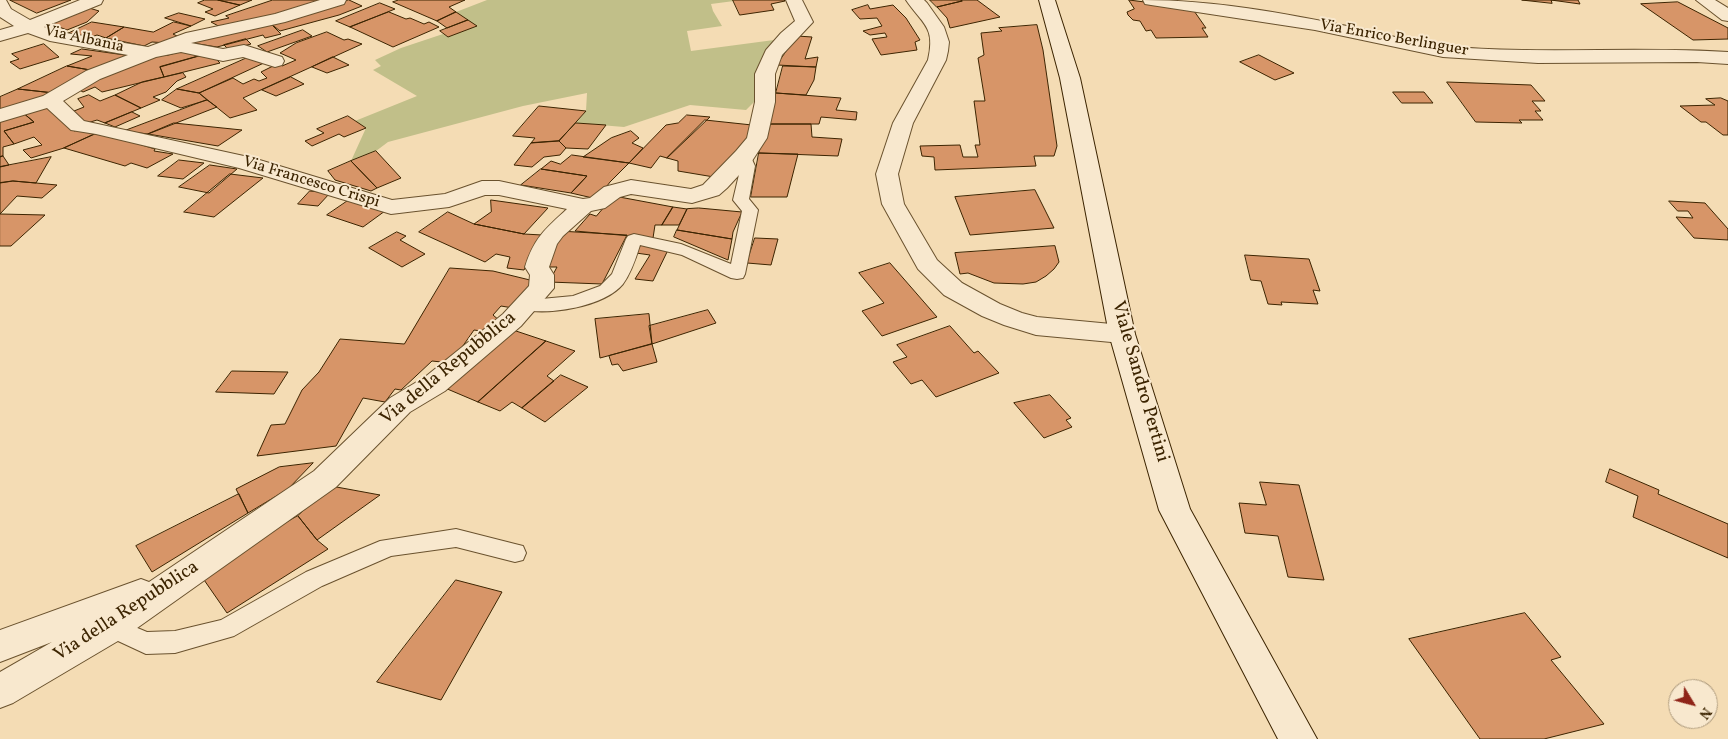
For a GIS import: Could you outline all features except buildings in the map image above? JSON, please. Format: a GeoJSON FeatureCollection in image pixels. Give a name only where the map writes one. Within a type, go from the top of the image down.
{"type":"FeatureCollection","features":[{"type":"Feature","properties":{"kind":"street"},"geometry":{"type":"LineString","coordinates":[[0,36],[29,27],[95,0]]}},
{"type":"Feature","properties":{"kind":"street"},"geometry":{"type":"LineString","coordinates":[[0,116],[50,100],[93,75],[192,37],[279,18],[338,0]]}},
{"type":"Feature","properties":{"kind":"street","name":"Via della Repubblica"},"geometry":{"type":"LineString","coordinates":[[0,691],[111,627],[325,480],[400,405],[435,384],[512,320],[540,288],[542,275],[537,267],[541,250],[548,237],[583,206],[597,203],[612,192],[631,187],[684,195],[700,194],[720,183],[757,138],[765,102],[765,74],[773,54],[787,37],[804,22],[794,0]]}},
{"type":"Feature","properties":{"kind":"street"},"geometry":{"type":"LineString","coordinates":[[914,0],[934,21],[939,32],[940,50],[937,60],[903,123],[887,174],[893,204],[927,264],[959,292],[991,310],[1013,319],[1036,326],[1122,334]]}},
{"type":"Feature","properties":{"kind":"street","name":"Viale Sandro Pertini"},"geometry":{"type":"LineString","coordinates":[[1047,0],[1070,78],[1122,334],[1175,510],[1298,739]]}},
{"type":"Feature","properties":{"kind":"street","name":"Via Enrico Berlinguer"},"geometry":{"type":"LineString","coordinates":[[1151,0],[1315,25],[1443,51],[1538,57],[1697,56],[1728,58]]}},
{"type":"Feature","properties":{"kind":"street"},"geometry":{"type":"LineString","coordinates":[[1704,0],[1728,16]]}},
{"type":"Feature","properties":{"kind":"street","name":"Via Albania"},"geometry":{"type":"LineString","coordinates":[[1,10],[29,27],[50,36],[149,53]]}},
{"type":"Feature","properties":{"kind":"street"},"geometry":{"type":"LineString","coordinates":[[149,53],[181,47],[223,54],[244,51],[274,61]]}},
{"type":"Feature","properties":{"kind":"street","name":"Via Francesco Crispi"},"geometry":{"type":"LineString","coordinates":[[50,100],[78,126],[96,128],[236,160],[391,207],[449,200],[482,188],[499,188],[583,206]]}},
{"type":"Feature","properties":{"kind":"street"},"geometry":{"type":"LineString","coordinates":[[0,646],[180,580]]}},
{"type":"Feature","properties":{"kind":"lane"},"geometry":{"type":"LineString","coordinates":[[526,305],[556,306],[593,297],[616,282],[634,239],[661,242],[683,248],[737,274],[750,210],[741,200],[748,166],[744,156]]}},
{"type":"Feature","properties":{"kind":"lane"},"geometry":{"type":"LineString","coordinates":[[111,627],[146,643],[175,642],[226,629],[314,579],[388,547],[456,538],[515,553]]}},
{"type":"Feature","properties":{"kind":"shaded area"},"geometry":{"type":"Polygon","coordinates":[[[487,0],[733,0],[711,4],[722,26],[687,31],[691,51],[774,40],[761,59],[756,100],[746,110],[690,105],[624,127],[576,123],[586,111],[587,93],[523,106],[388,142],[376,151],[351,161],[366,128],[355,121],[417,96],[373,70],[381,66],[375,60],[401,48],[443,34],[448,37],[476,26],[456,12],[487,0]]]}}]}
